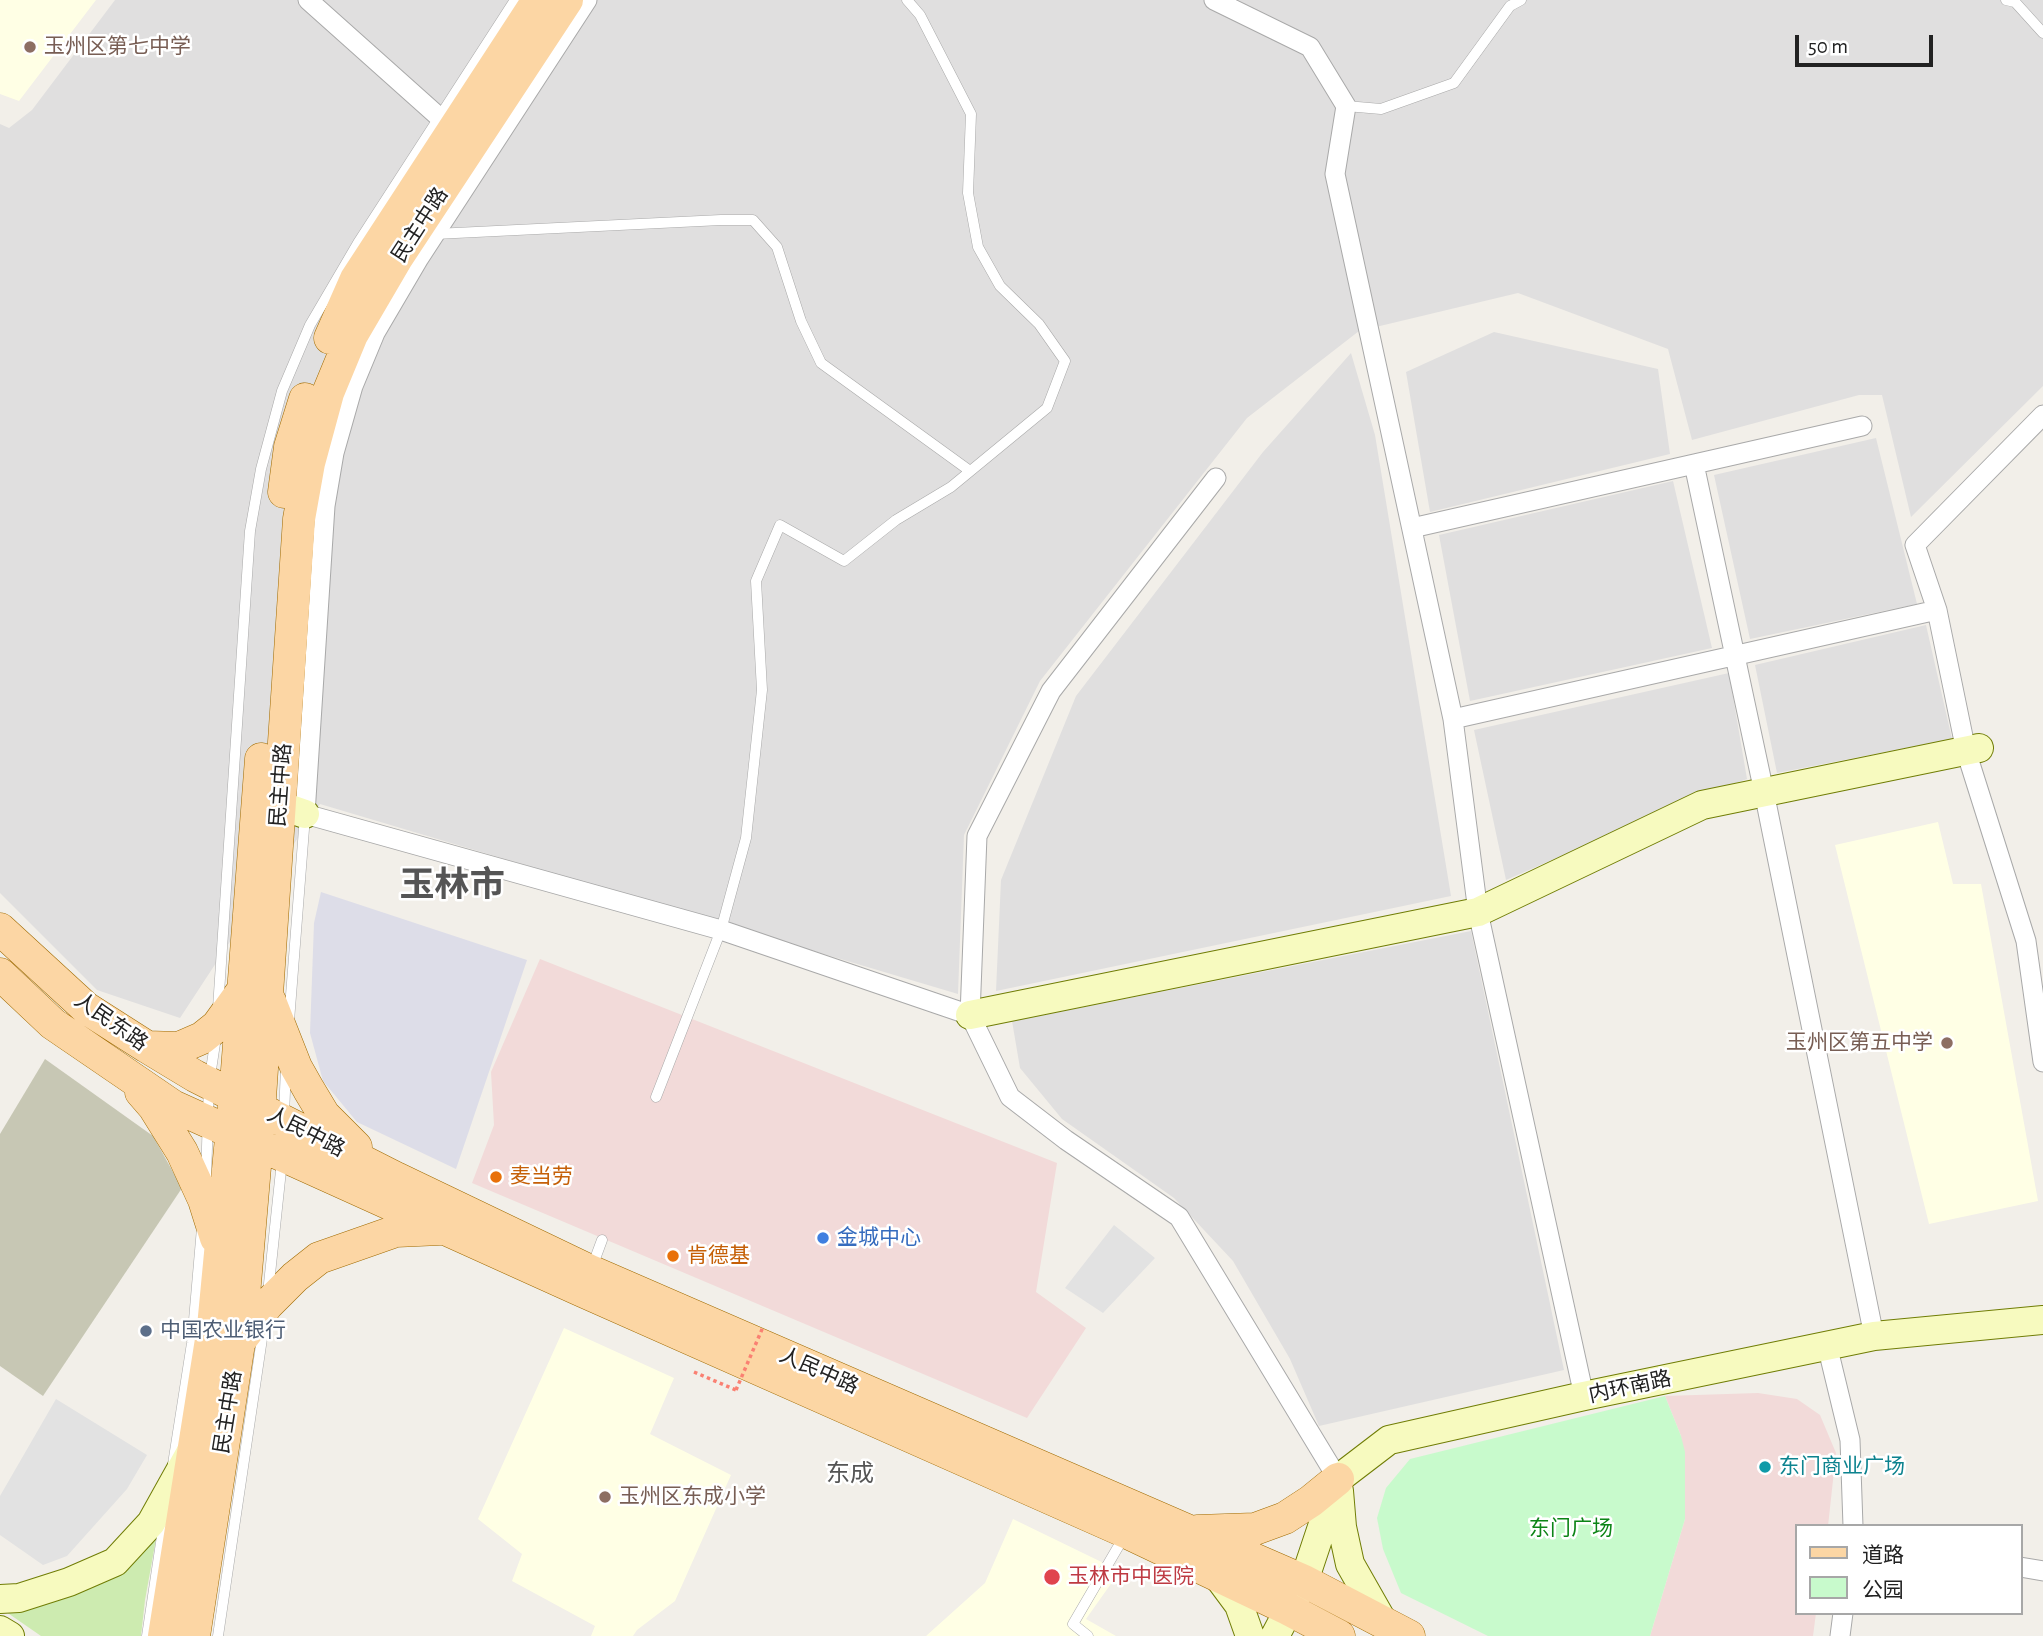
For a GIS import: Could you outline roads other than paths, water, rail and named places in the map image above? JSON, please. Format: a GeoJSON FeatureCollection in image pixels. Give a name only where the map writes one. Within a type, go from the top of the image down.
{"type":"FeatureCollection","features":[{"type":"Feature","properties":{"kind":"main road","name":"民主中路"},"geometry":{"type":"LineString","coordinates":[[194,1636],[239,1343],[253,1124],[255,990],[278,538],[290,447],[311,381],[356,279],[538,0]]}},
{"type":"Feature","properties":{"kind":"main road","name":"民主中路"},"geometry":{"type":"LineString","coordinates":[[255,990],[292,810],[299,519],[309,463],[328,393],[352,335],[397,258],[567,0]]}},
{"type":"Feature","properties":{"kind":"main road"},"geometry":{"type":"LineString","coordinates":[[970,1015],[1478,912],[1702,805],[1973,749]]}},
{"type":"Feature","properties":{"kind":"main road","name":"人民东路"},"geometry":{"type":"LineString","coordinates":[[0,929],[86,1008],[253,1124]]}},
{"type":"Feature","properties":{"kind":"main road","name":"人民东路"},"geometry":{"type":"LineString","coordinates":[[0,974],[53,1024],[173,1106],[253,1124]]}},
{"type":"Feature","properties":{"kind":"main road"},"geometry":{"type":"LineString","coordinates":[[147,1048],[179,1048],[202,1038],[255,990],[324,1115],[346,1139],[396,1178]]}},
{"type":"Feature","properties":{"kind":"main road"},"geometry":{"type":"LineString","coordinates":[[124,1073],[153,1107],[183,1152],[204,1200],[215,1233],[219,1258]]}},
{"type":"Feature","properties":{"kind":"main road","name":"民主中路"},"geometry":{"type":"LineString","coordinates":[[163,1636],[213,1327],[219,1258],[253,1124]]}},
{"type":"Feature","properties":{"kind":"main road","name":"人民中路"},"geometry":{"type":"LineString","coordinates":[[253,1124],[396,1178],[590,1271],[1304,1581],[1396,1629]]}},
{"type":"Feature","properties":{"kind":"main road","name":"人民中路"},"geometry":{"type":"LineString","coordinates":[[253,1124],[445,1229],[1216,1574],[1281,1623],[1339,1636]]}},
{"type":"Feature","properties":{"kind":"main road"},"geometry":{"type":"LineString","coordinates":[[239,1343],[267,1305],[318,1258],[396,1231],[445,1229]]}},
{"type":"Feature","properties":{"kind":"main road","name":"内环南路"},"geometry":{"type":"LineString","coordinates":[[1338,1479],[1389,1440],[1584,1396],[1874,1336],[2043,1320]]}},
{"type":"Feature","properties":{"kind":"main road"},"geometry":{"type":"LineString","coordinates":[[0,1599],[19,1598],[69,1582],[115,1562],[151,1523],[194,1447]]}},
{"type":"Feature","properties":{"kind":"main road"},"geometry":{"type":"LineString","coordinates":[[1188,1532],[1255,1529],[1285,1518],[1338,1479]]}},
{"type":"Feature","properties":{"kind":"main road"},"geometry":{"type":"LineString","coordinates":[[1281,1623],[1304,1581],[1338,1479]]}},
{"type":"Feature","properties":{"kind":"main road"},"geometry":{"type":"LineString","coordinates":[[1338,1479],[1342,1527],[1350,1564],[1396,1629]]}},
{"type":"Feature","properties":{"kind":"main road"},"geometry":{"type":"LineString","coordinates":[[1216,1574],[1239,1605],[1250,1636]]}},
{"type":"Feature","properties":{"kind":"main road"},"geometry":{"type":"LineString","coordinates":[[0,1630],[10,1636]]}},
{"type":"Feature","properties":{"kind":"street"},"geometry":{"type":"LineString","coordinates":[[309,0],[439,117]]}},
{"type":"Feature","properties":{"kind":"street"},"geometry":{"type":"LineString","coordinates":[[587,0],[434,234],[375,333],[353,386],[334,453],[325,506],[292,810],[720,930],[970,1015]]}},
{"type":"Feature","properties":{"kind":"street"},"geometry":{"type":"LineString","coordinates":[[1214,0],[1310,47],[1346,106],[1335,174],[1452,719],[1478,912],[1584,1396]]}},
{"type":"Feature","properties":{"kind":"street"},"geometry":{"type":"LineString","coordinates":[[2043,415],[1915,545],[1937,610],[2026,941],[2043,1062]]}},
{"type":"Feature","properties":{"kind":"street"},"geometry":{"type":"LineString","coordinates":[[1412,528],[1862,425]]}},
{"type":"Feature","properties":{"kind":"street"},"geometry":{"type":"LineString","coordinates":[[1694,464],[1764,792],[1874,1336]]}},
{"type":"Feature","properties":{"kind":"street"},"geometry":{"type":"LineString","coordinates":[[1216,478],[1051,691],[978,836],[970,1015],[1010,1097],[1066,1140],[1179,1217],[1338,1479]]}},
{"type":"Feature","properties":{"kind":"street"},"geometry":{"type":"LineString","coordinates":[[1452,719],[1937,610]]}},
{"type":"Feature","properties":{"kind":"street"},"geometry":{"type":"LineString","coordinates":[[1827,1345],[1850,1440],[1853,1524]]}},
{"type":"Feature","properties":{"kind":"street"},"geometry":{"type":"LineString","coordinates":[[2022,1567],[2043,1572]]}},
{"type":"Feature","properties":{"kind":"street"},"geometry":{"type":"LineString","coordinates":[[1840,1636],[1843,1615]]}},
{"type":"Feature","properties":{"kind":"lane"},"geometry":{"type":"LineString","coordinates":[[218,1636],[267,1305],[253,1124],[217,1026],[250,531],[261,470],[282,391],[310,326],[358,243],[515,0]]}},
{"type":"Feature","properties":{"kind":"lane"},"geometry":{"type":"LineString","coordinates":[[656,1097],[720,930],[746,838],[762,690],[756,580],[780,524],[844,561],[896,520],[951,487],[1047,408],[1065,361],[1039,324],[1000,286],[978,247],[968,193],[971,114],[920,15],[907,0]]}},
{"type":"Feature","properties":{"kind":"lane"},"geometry":{"type":"LineString","coordinates":[[1346,106],[1381,109],[1454,83],[1510,6],[1521,0]]}},
{"type":"Feature","properties":{"kind":"lane"},"geometry":{"type":"LineString","coordinates":[[2006,0],[2015,2],[2043,33]]}},
{"type":"Feature","properties":{"kind":"lane"},"geometry":{"type":"LineString","coordinates":[[434,234],[753,220],[777,247],[801,321],[821,363],[970,471]]}},
{"type":"Feature","properties":{"kind":"lane"},"geometry":{"type":"LineString","coordinates":[[147,1636],[192,1343],[204,1200],[253,1124],[288,1047],[292,810]]}},
{"type":"Feature","properties":{"kind":"lane"},"geometry":{"type":"LineString","coordinates":[[590,1271],[602,1240]]}},
{"type":"Feature","properties":{"kind":"lane"},"geometry":{"type":"LineString","coordinates":[[1088,1636],[1073,1624],[1126,1532]]}},
{"type":"Feature","properties":{"kind":"place","name":"玉州区第七中学"},"geometry":{"type":"Point","coordinates":[30,47]}},
{"type":"Feature","properties":{"kind":"place","name":"玉州区第五中学"},"geometry":{"type":"Point","coordinates":[1947,1043]}},
{"type":"Feature","properties":{"kind":"place","name":"麦当劳"},"geometry":{"type":"Point","coordinates":[496,1177]}},
{"type":"Feature","properties":{"kind":"place","name":"金城中心"},"geometry":{"type":"Point","coordinates":[823,1238]}},
{"type":"Feature","properties":{"kind":"place","name":"肯德基"},"geometry":{"type":"Point","coordinates":[673,1256]}},
{"type":"Feature","properties":{"kind":"place","name":"中国农业银行"},"geometry":{"type":"Point","coordinates":[146,1331]}},
{"type":"Feature","properties":{"kind":"place","name":"东门商业广场"},"geometry":{"type":"Point","coordinates":[1765,1467]}},
{"type":"Feature","properties":{"kind":"place","name":"玉州区东成小学"},"geometry":{"type":"Point","coordinates":[605,1497]}},
{"type":"Feature","properties":{"kind":"place","name":"玉林市中医院"},"geometry":{"type":"Point","coordinates":[1052,1577]}},
{"type":"Feature","properties":{"kind":"district","name":"玉林市"},"geometry":{"type":"Point","coordinates":[452,885]}},
{"type":"Feature","properties":{"kind":"district","name":"东成"},"geometry":{"type":"Point","coordinates":[850,1474]}},
{"type":"Feature","properties":{"kind":"park label","name":"东门广场"},"geometry":{"type":"Point","coordinates":[1571,1529]}}]}
